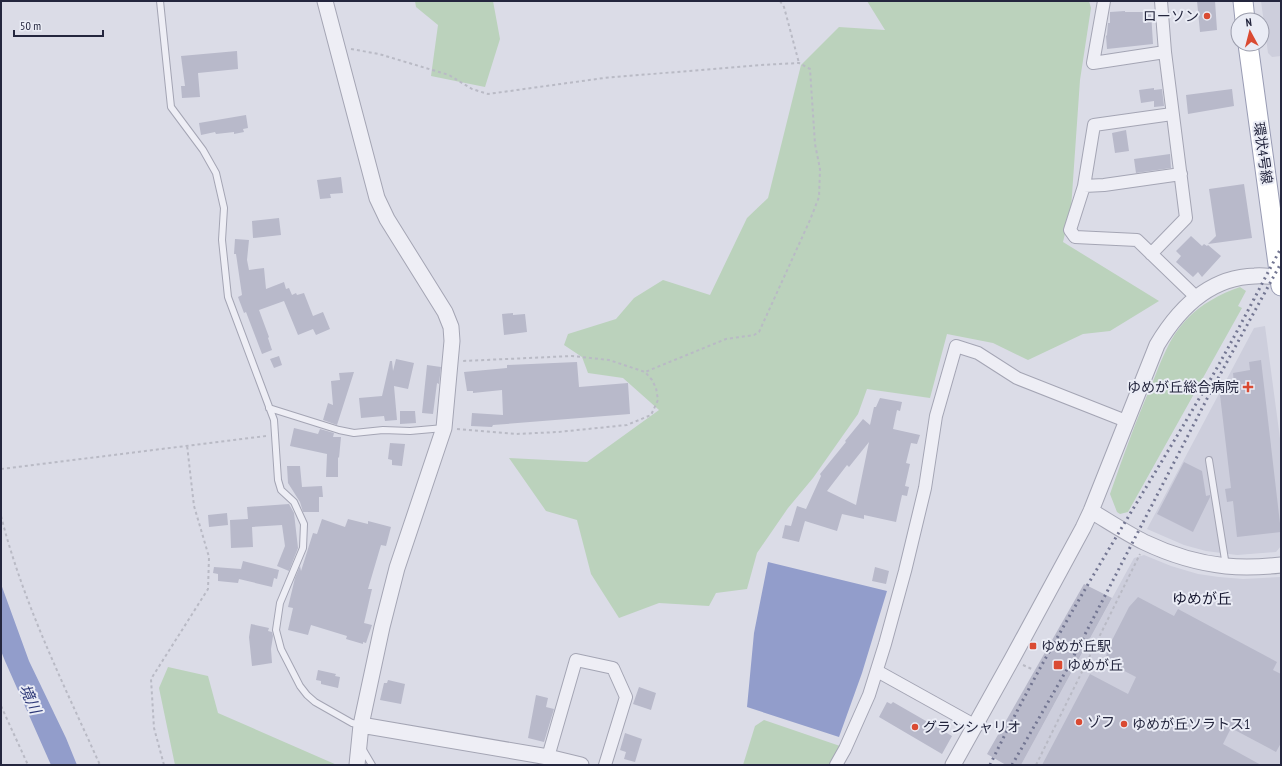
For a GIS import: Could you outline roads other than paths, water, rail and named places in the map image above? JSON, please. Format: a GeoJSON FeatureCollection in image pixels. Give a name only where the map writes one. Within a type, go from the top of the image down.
{"type":"FeatureCollection","features":[{"type":"Feature","properties":{"kind":"main road"},"geometry":{"type":"LineString","coordinates":[[1243,1],[1244,12]]}},
{"type":"Feature","properties":{"kind":"main road","name":"環状4号線"},"geometry":{"type":"LineString","coordinates":[[1249,52],[1281,280]]}},
{"type":"Feature","properties":{"kind":"street"},"geometry":{"type":"LineString","coordinates":[[324,1],[377,198],[387,219],[445,312],[451,328],[452,341],[444,428],[397,568],[382,627],[361,724],[356,765]]}},
{"type":"Feature","properties":{"kind":"street"},"geometry":{"type":"LineString","coordinates":[[1104,1],[1093,63],[1164,52]]}},
{"type":"Feature","properties":{"kind":"street"},"geometry":{"type":"LineString","coordinates":[[1151,254],[1186,218],[1164,52],[1161,1]]}},
{"type":"Feature","properties":{"kind":"street"},"geometry":{"type":"LineString","coordinates":[[1172,114],[1094,125],[1084,186],[1070,230],[1075,237],[1137,240],[1196,297]]}},
{"type":"Feature","properties":{"kind":"street"},"geometry":{"type":"LineString","coordinates":[[1084,186],[1104,186],[1181,174]]}},
{"type":"Feature","properties":{"kind":"street"},"geometry":{"type":"LineString","coordinates":[[953,765],[976,726],[1091,511],[1157,345],[1168,326],[1196,297],[1220,283],[1236,278],[1257,275],[1281,280]]}},
{"type":"Feature","properties":{"kind":"street"},"geometry":{"type":"LineString","coordinates":[[836,765],[858,722],[869,695],[907,563],[925,488],[936,416],[956,346],[978,353],[1017,378],[1126,421]]}},
{"type":"Feature","properties":{"kind":"street"},"geometry":{"type":"LineString","coordinates":[[1091,511],[1143,542],[1172,554],[1201,562],[1226,566],[1281,566]]}},
{"type":"Feature","properties":{"kind":"street"},"geometry":{"type":"LineString","coordinates":[[548,757],[576,660],[613,668],[626,697],[605,765]]}},
{"type":"Feature","properties":{"kind":"street"},"geometry":{"type":"LineString","coordinates":[[876,671],[976,726]]}},
{"type":"Feature","properties":{"kind":"street"},"geometry":{"type":"LineString","coordinates":[[361,724],[548,757],[581,765]]}},
{"type":"Feature","properties":{"kind":"lane"},"geometry":{"type":"LineString","coordinates":[[160,1],[171,107],[203,150],[216,173],[224,208],[222,240],[228,297],[274,420],[278,480],[281,490],[294,502],[304,524],[302,548],[280,603],[276,630],[281,649],[300,686],[307,695],[315,702],[352,722],[361,724]]}},
{"type":"Feature","properties":{"kind":"lane"},"geometry":{"type":"LineString","coordinates":[[269,408],[339,430],[354,433],[382,430],[410,431],[444,428]]}},
{"type":"Feature","properties":{"kind":"lane"},"geometry":{"type":"LineString","coordinates":[[1209,460],[1226,566]]}},
{"type":"Feature","properties":{"kind":"lane"},"geometry":{"type":"LineString","coordinates":[[359,744],[372,765]]}},
{"type":"Feature","properties":{"kind":"water"},"geometry":{"type":"Polygon","coordinates":[[[768,562],[887,591],[862,673],[839,737],[747,707],[754,633],[768,562]]]}},
{"type":"Feature","properties":{"kind":"water","name":"境川"},"geometry":{"type":"Polygon","coordinates":[[[1,584],[29,661],[66,738],[77,765],[51,765],[5,661],[1,651],[1,584]]]}},
{"type":"Feature","properties":{"kind":"railway"},"geometry":{"type":"LineString","coordinates":[[990,765],[1039,670],[1213,374],[1281,248]]}},
{"type":"Feature","properties":{"kind":"railway"},"geometry":{"type":"LineString","coordinates":[[1012,765],[1066,671],[1210,393],[1281,263]]}},
{"type":"Feature","properties":{"kind":"place","name":"ローソン"},"geometry":{"type":"Point","coordinates":[1207,16]}},
{"type":"Feature","properties":{"kind":"place","name":"ゆめが丘総合病院"},"geometry":{"type":"Point","coordinates":[1248,387]}},
{"type":"Feature","properties":{"kind":"place","name":"ゆめが丘駅"},"geometry":{"type":"Point","coordinates":[1033,646]}},
{"type":"Feature","properties":{"kind":"place","name":"ゆめが丘"},"geometry":{"type":"Point","coordinates":[1058,665]}},
{"type":"Feature","properties":{"kind":"place","name":"ゾフ"},"geometry":{"type":"Point","coordinates":[1079,722]}},
{"type":"Feature","properties":{"kind":"place","name":"ゆめが丘ソラトス1"},"geometry":{"type":"Point","coordinates":[1124,724]}},
{"type":"Feature","properties":{"kind":"place","name":"グランシャリオ"},"geometry":{"type":"Point","coordinates":[915,727]}},
{"type":"Feature","properties":{"kind":"district","name":"ゆめが丘"},"geometry":{"type":"Point","coordinates":[1202,599]}}]}
